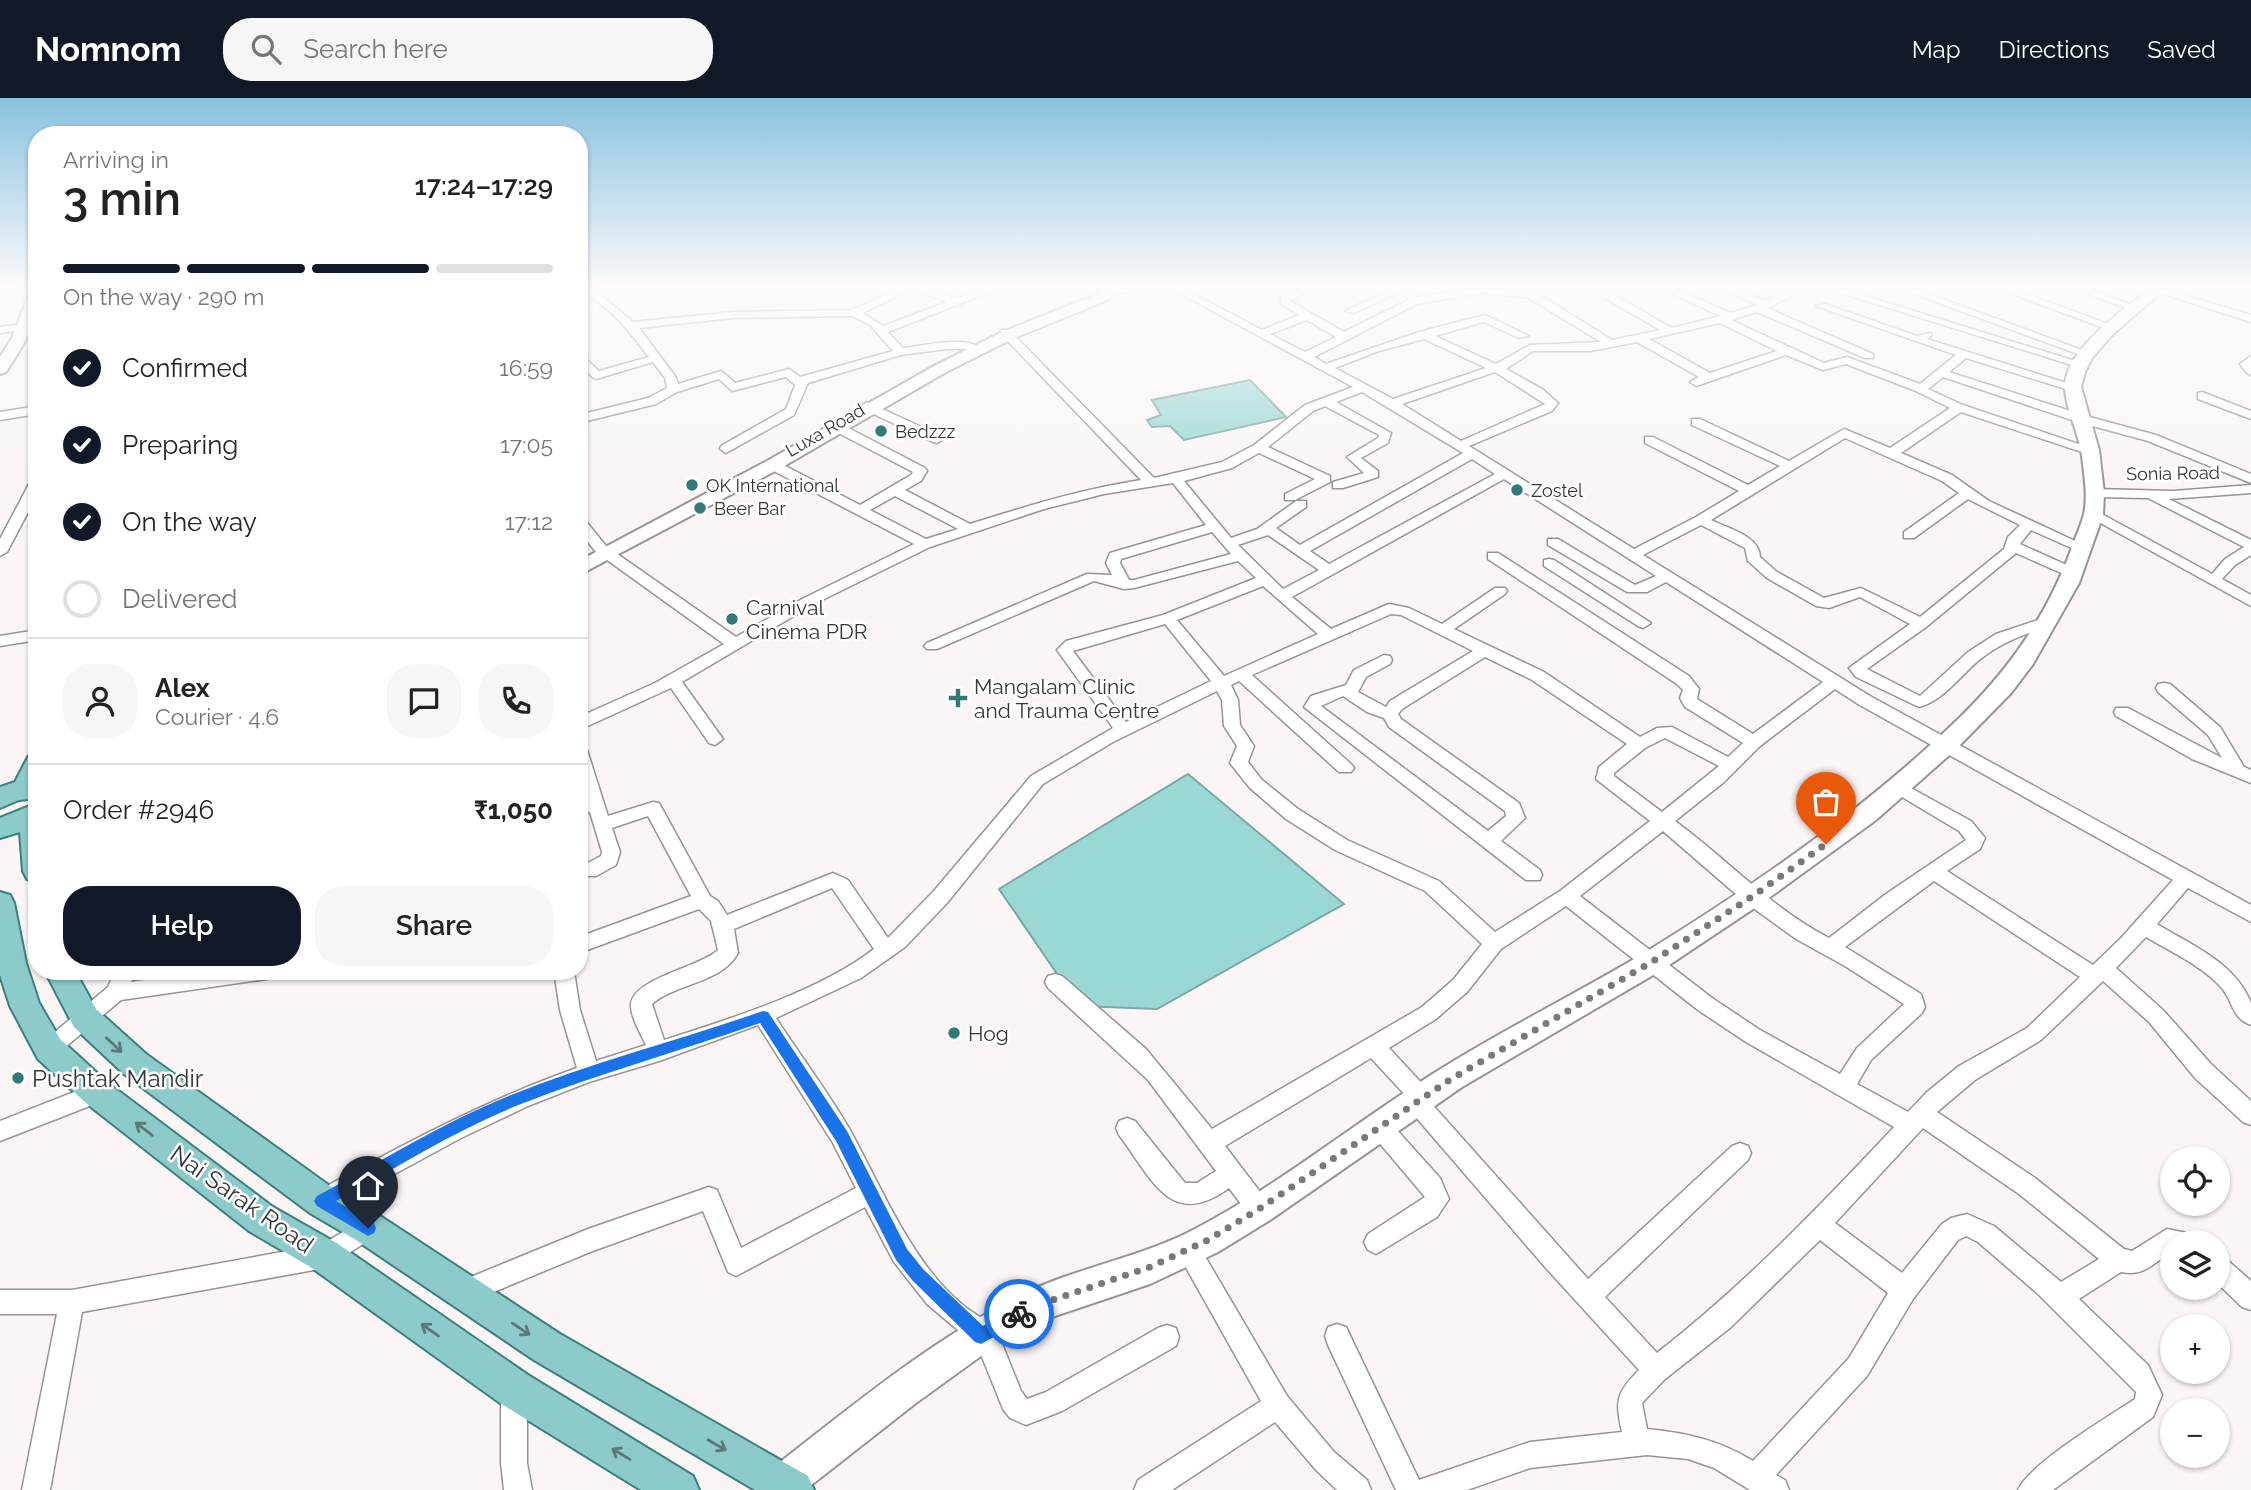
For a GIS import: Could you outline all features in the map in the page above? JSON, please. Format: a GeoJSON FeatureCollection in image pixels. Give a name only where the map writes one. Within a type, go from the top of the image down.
{"type":"FeatureCollection","features":[{"type":"Feature","properties":{"kind":"main road"},"geometry":{"type":"LineString","coordinates":[[0,828],[18,823],[28,805]]}},
{"type":"Feature","properties":{"kind":"main road","name":"Nai Sarak Road"},"geometry":{"type":"LineString","coordinates":[[0,903],[11,964],[25,1006],[49,1049],[97,1093],[261,1219],[325,1256],[514,1389],[679,1490]]}},
{"type":"Feature","properties":{"kind":"main road","name":"Nai Sarak Road"},"geometry":{"type":"LineString","coordinates":[[65,980],[85,1018],[135,1064],[322,1201],[368,1228],[547,1347],[784,1488]]}},
{"type":"Feature","properties":{"kind":"street"},"geometry":{"type":"LineString","coordinates":[[0,369],[10,354]]}},
{"type":"Feature","properties":{"kind":"street"},"geometry":{"type":"LineString","coordinates":[[653,354],[671,378],[673,389]]}},
{"type":"Feature","properties":{"kind":"street"},"geometry":{"type":"LineString","coordinates":[[800,384],[816,375],[893,354]]}},
{"type":"Feature","properties":{"kind":"street","name":"Luxa Road"},"geometry":{"type":"LineString","coordinates":[[588,557],[836,426],[961,354]]}},
{"type":"Feature","properties":{"kind":"street"},"geometry":{"type":"LineString","coordinates":[[869,407],[968,354]]}},
{"type":"Feature","properties":{"kind":"street"},"geometry":{"type":"LineString","coordinates":[[1027,354],[1151,483]]}},
{"type":"Feature","properties":{"kind":"street"},"geometry":{"type":"LineString","coordinates":[[1303,354],[1392,403],[1833,682],[2251,914]]}},
{"type":"Feature","properties":{"kind":"street"},"geometry":{"type":"LineString","coordinates":[[1307,356],[1311,354]]}},
{"type":"Feature","properties":{"kind":"street"},"geometry":{"type":"LineString","coordinates":[[1328,367],[1361,354]]}},
{"type":"Feature","properties":{"kind":"street"},"geometry":{"type":"LineString","coordinates":[[1301,551],[1465,450],[1550,406],[1548,400],[1495,368],[1465,354]]}},
{"type":"Feature","properties":{"kind":"street"},"geometry":{"type":"LineString","coordinates":[[1392,403],[1495,368],[1520,354]]}},
{"type":"Feature","properties":{"kind":"street"},"geometry":{"type":"LineString","coordinates":[[1667,354],[1710,378]]}},
{"type":"Feature","properties":{"kind":"street"},"geometry":{"type":"LineString","coordinates":[[1696,382],[1779,354]]}},
{"type":"Feature","properties":{"kind":"street"},"geometry":{"type":"LineString","coordinates":[[1793,354],[1823,368],[1851,361],[1921,389],[1959,408],[2090,450]]}},
{"type":"Feature","properties":{"kind":"street"},"geometry":{"type":"LineString","coordinates":[[1865,354],[1869,356]]}},
{"type":"Feature","properties":{"kind":"street"},"geometry":{"type":"LineString","coordinates":[[1921,389],[1964,354],[2079,368]]}},
{"type":"Feature","properties":{"kind":"street"},"geometry":{"type":"LineString","coordinates":[[2037,354],[2079,368]]}},
{"type":"Feature","properties":{"kind":"street"},"geometry":{"type":"LineString","coordinates":[[2048,354],[2079,368]]}},
{"type":"Feature","properties":{"kind":"street"},"geometry":{"type":"LineString","coordinates":[[784,1488],[903,1390],[983,1335],[1038,1305],[1150,1267],[1259,1209],[1419,1100],[1650,963],[1752,896],[1867,814],[1947,744],[2003,688],[2022,664],[2047,622],[2077,560],[2094,504],[2090,450],[2082,419],[2079,368],[2091,354]]}},
{"type":"Feature","properties":{"kind":"street"},"geometry":{"type":"LineString","coordinates":[[588,364],[597,374],[656,358]]}},
{"type":"Feature","properties":{"kind":"street"},"geometry":{"type":"LineString","coordinates":[[2251,359],[2246,365],[2251,371]]}},
{"type":"Feature","properties":{"kind":"street"},"geometry":{"type":"LineString","coordinates":[[588,417],[652,401],[673,389],[721,375],[732,387],[789,373],[800,384]]}},
{"type":"Feature","properties":{"kind":"street"},"geometry":{"type":"LineString","coordinates":[[1941,373],[2082,419],[2152,438],[2251,479]]}},
{"type":"Feature","properties":{"kind":"street"},"geometry":{"type":"LineString","coordinates":[[726,449],[790,412],[798,398],[800,384]]}},
{"type":"Feature","properties":{"kind":"street"},"geometry":{"type":"LineString","coordinates":[[588,720],[673,680],[845,582],[925,544],[1073,497],[1176,479],[1227,465],[1259,448],[1309,408],[1364,387]]}},
{"type":"Feature","properties":{"kind":"street"},"geometry":{"type":"LineString","coordinates":[[2202,396],[2251,415]]}},
{"type":"Feature","properties":{"kind":"street"},"geometry":{"type":"LineString","coordinates":[[1325,401],[1387,436],[1353,457],[1373,474],[1338,485]]}},
{"type":"Feature","properties":{"kind":"street"},"geometry":{"type":"LineString","coordinates":[[869,407],[937,439]]}},
{"type":"Feature","properties":{"kind":"street"},"geometry":{"type":"LineString","coordinates":[[1892,453],[1959,408]]}},
{"type":"Feature","properties":{"kind":"street"},"geometry":{"type":"LineString","coordinates":[[0,416],[28,411]]}},
{"type":"Feature","properties":{"kind":"street"},"geometry":{"type":"LineString","coordinates":[[1696,422],[1788,465]]}},
{"type":"Feature","properties":{"kind":"street"},"geometry":{"type":"LineString","coordinates":[[588,563],[604,551],[773,464],[836,426],[916,467],[919,474],[861,510]]}},
{"type":"Feature","properties":{"kind":"street"},"geometry":{"type":"LineString","coordinates":[[1632,555],[1701,520],[1746,490],[1844,433],[1947,478],[1984,504],[2029,524],[2077,560]]}},
{"type":"Feature","properties":{"kind":"street"},"geometry":{"type":"LineString","coordinates":[[1649,440],[1746,490]]}},
{"type":"Feature","properties":{"kind":"street"},"geometry":{"type":"LineString","coordinates":[[932,646],[1086,579],[1103,577],[1124,585],[1234,549],[1264,530],[1295,501],[1325,479],[1259,448]]}},
{"type":"Feature","properties":{"kind":"street"},"geometry":{"type":"LineString","coordinates":[[773,464],[925,544]]}},
{"type":"Feature","properties":{"kind":"street"},"geometry":{"type":"LineString","coordinates":[[1282,596],[1504,474]]}},
{"type":"Feature","properties":{"kind":"street"},"geometry":{"type":"LineString","coordinates":[[1176,479],[1234,549],[1282,596],[1329,635]]}},
{"type":"Feature","properties":{"kind":"street","name":"Sonia Road"},"geometry":{"type":"LineString","coordinates":[[2094,504],[2152,495],[2251,489]]}},
{"type":"Feature","properties":{"kind":"street"},"geometry":{"type":"LineString","coordinates":[[895,490],[969,529]]}},
{"type":"Feature","properties":{"kind":"street"},"geometry":{"type":"LineString","coordinates":[[1909,534],[1969,492]]}},
{"type":"Feature","properties":{"kind":"street"},"geometry":{"type":"LineString","coordinates":[[2152,495],[2251,547],[2230,562],[2214,580]]}},
{"type":"Feature","properties":{"kind":"street"},"geometry":{"type":"LineString","coordinates":[[0,552],[28,498]]}},
{"type":"Feature","properties":{"kind":"street"},"geometry":{"type":"LineString","coordinates":[[2094,504],[2251,601]]}},
{"type":"Feature","properties":{"kind":"street"},"geometry":{"type":"LineString","coordinates":[[1701,520],[1749,545],[1753,550],[1753,558],[1767,571],[1821,603],[1829,603],[1861,592],[1921,624]]}},
{"type":"Feature","properties":{"kind":"street"},"geometry":{"type":"LineString","coordinates":[[2029,524],[2015,537],[2013,546],[1972,584],[1921,624],[1857,668],[1914,701],[1924,701],[1973,656],[2001,636],[2047,622]]}},
{"type":"Feature","properties":{"kind":"street"},"geometry":{"type":"LineString","coordinates":[[1124,585],[1113,563],[1115,556],[1216,526]]}},
{"type":"Feature","properties":{"kind":"street"},"geometry":{"type":"LineString","coordinates":[[1264,530],[1273,531],[1328,570]]}},
{"type":"Feature","properties":{"kind":"street"},"geometry":{"type":"LineString","coordinates":[[588,532],[604,551],[734,644]]}},
{"type":"Feature","properties":{"kind":"street"},"geometry":{"type":"LineString","coordinates":[[1553,542],[1632,589],[1642,589],[1666,576]]}},
{"type":"Feature","properties":{"kind":"street"},"geometry":{"type":"LineString","coordinates":[[2013,546],[2077,560]]}},
{"type":"Feature","properties":{"kind":"street"},"geometry":{"type":"LineString","coordinates":[[1523,576],[1570,552]]}},
{"type":"Feature","properties":{"kind":"street"},"geometry":{"type":"LineString","coordinates":[[1493,556],[1683,680],[1691,689],[1688,698],[1691,703],[1754,742]]}},
{"type":"Feature","properties":{"kind":"street"},"geometry":{"type":"LineString","coordinates":[[1549,563],[1643,623]]}},
{"type":"Feature","properties":{"kind":"street"},"geometry":{"type":"LineString","coordinates":[[1124,731],[1065,650],[1071,644],[1168,618],[1265,580]]}},
{"type":"Feature","properties":{"kind":"street"},"geometry":{"type":"LineString","coordinates":[[1442,631],[1500,592]]}},
{"type":"Feature","properties":{"kind":"street"},"geometry":{"type":"LineString","coordinates":[[322,1201],[513,1101],[763,1016],[839,980],[887,950],[921,920],[1037,780],[1124,731],[1389,608],[1404,611],[1538,676],[1639,744]]}},
{"type":"Feature","properties":{"kind":"street"},"geometry":{"type":"LineString","coordinates":[[1168,618],[1222,684],[1230,700],[1232,726],[1246,746],[1239,763],[1256,784],[1292,814],[1340,845],[1432,886],[1494,943]]}},
{"type":"Feature","properties":{"kind":"street"},"geometry":{"type":"LineString","coordinates":[[0,641],[28,636]]}},
{"type":"Feature","properties":{"kind":"street"},"geometry":{"type":"LineString","coordinates":[[1390,714],[1396,705],[1485,650]]}},
{"type":"Feature","properties":{"kind":"street"},"geometry":{"type":"LineString","coordinates":[[1350,692],[1360,674],[1384,660]]}},
{"type":"Feature","properties":{"kind":"street"},"geometry":{"type":"LineString","coordinates":[[1242,675],[1345,768]]}},
{"type":"Feature","properties":{"kind":"street"},"geometry":{"type":"LineString","coordinates":[[673,680],[715,738]]}},
{"type":"Feature","properties":{"kind":"street"},"geometry":{"type":"LineString","coordinates":[[1209,1143],[1414,1024],[1445,1000],[1494,943],[1567,896],[1663,822],[1754,742],[1833,682]]}},
{"type":"Feature","properties":{"kind":"street"},"geometry":{"type":"LineString","coordinates":[[1864,700],[1885,686]]}},
{"type":"Feature","properties":{"kind":"street"},"geometry":{"type":"LineString","coordinates":[[2164,688],[2214,731],[2245,775]]}},
{"type":"Feature","properties":{"kind":"street"},"geometry":{"type":"LineString","coordinates":[[1488,841],[1516,818],[1513,808],[1395,723],[1390,714],[1373,708],[1344,690],[1317,700],[1312,707],[1488,841],[1533,875]]}},
{"type":"Feature","properties":{"kind":"street"},"geometry":{"type":"LineString","coordinates":[[2122,712],[2198,755],[2245,775]]}},
{"type":"Feature","properties":{"kind":"street"},"geometry":{"type":"LineString","coordinates":[[1730,765],[1671,733],[1663,732],[1639,744],[1603,774],[1609,783],[1663,822],[1752,896],[1803,934],[1902,990],[1916,1003],[1864,1054],[1843,1088]]}},
{"type":"Feature","properties":{"kind":"street"},"geometry":{"type":"LineString","coordinates":[[1829,949],[1893,899],[1974,844],[1976,838],[1965,826],[1898,787]]}},
{"type":"Feature","properties":{"kind":"street"},"geometry":{"type":"LineString","coordinates":[[588,807],[603,824],[611,852],[609,860],[589,871]]}},
{"type":"Feature","properties":{"kind":"street"},"geometry":{"type":"LineString","coordinates":[[603,824],[653,808],[703,901],[713,908],[730,947],[724,957],[654,990],[642,1000],[641,1007],[659,1052]]}},
{"type":"Feature","properties":{"kind":"street"},"geometry":{"type":"LineString","coordinates":[[1934,872],[2099,973],[2156,1016],[2203,1071],[2251,1115]]}},
{"type":"Feature","properties":{"kind":"street"},"geometry":{"type":"LineString","coordinates":[[1637,1443],[1629,1404],[1633,1394],[1656,1370],[1722,1318],[1819,1225],[1915,1119],[1967,1073],[2034,1034],[2099,973],[2186,878]]}},
{"type":"Feature","properties":{"kind":"street"},"geometry":{"type":"LineString","coordinates":[[721,926],[834,880],[841,885],[887,950]]}},
{"type":"Feature","properties":{"kind":"street"},"geometry":{"type":"LineString","coordinates":[[1567,896],[1650,963],[1753,1036],[1843,1088],[1915,1119],[2018,1179],[2119,1260],[2127,1264],[2135,1263],[2160,1246]]}},
{"type":"Feature","properties":{"kind":"street"},"geometry":{"type":"LineString","coordinates":[[588,942],[684,905],[703,901]]}},
{"type":"Feature","properties":{"kind":"street"},"geometry":{"type":"LineString","coordinates":[[2144,926],[2221,975],[2233,988],[2239,1006],[2251,1016]]}},
{"type":"Feature","properties":{"kind":"street"},"geometry":{"type":"LineString","coordinates":[[49,1049],[116,992],[121,980]]}},
{"type":"Feature","properties":{"kind":"street"},"geometry":{"type":"LineString","coordinates":[[116,992],[202,980]]}},
{"type":"Feature","properties":{"kind":"street"},"geometry":{"type":"LineString","coordinates":[[565,980],[566,999],[589,1073]]}},
{"type":"Feature","properties":{"kind":"street"},"geometry":{"type":"LineString","coordinates":[[1055,982],[1139,1055],[1259,1209]]}},
{"type":"Feature","properties":{"kind":"street"},"geometry":{"type":"LineString","coordinates":[[763,1016],[821,1102],[909,1264],[936,1295],[983,1335],[1012,1400],[1019,1409],[1026,1412],[1053,1402],[1167,1337]]}},
{"type":"Feature","properties":{"kind":"street"},"geometry":{"type":"LineString","coordinates":[[1374,1046],[1587,1297],[1656,1370]]}},
{"type":"Feature","properties":{"kind":"street"},"geometry":{"type":"LineString","coordinates":[[0,1131],[97,1093]]}},
{"type":"Feature","properties":{"kind":"street"},"geometry":{"type":"LineString","coordinates":[[1376,1242],[1429,1209],[1437,1199],[1432,1186],[1379,1126]]}},
{"type":"Feature","properties":{"kind":"street"},"geometry":{"type":"LineString","coordinates":[[1126,1128],[1175,1190],[1183,1195],[1198,1194],[1232,1173]]}},
{"type":"Feature","properties":{"kind":"street"},"geometry":{"type":"LineString","coordinates":[[1587,1297],[1740,1153]]}},
{"type":"Feature","properties":{"kind":"street"},"geometry":{"type":"LineString","coordinates":[[465,1292],[588,1241],[709,1198],[736,1264],[870,1192]]}},
{"type":"Feature","properties":{"kind":"street"},"geometry":{"type":"LineString","coordinates":[[1819,1225],[1904,1290]]}},
{"type":"Feature","properties":{"kind":"street"},"geometry":{"type":"LineString","coordinates":[[1427,1490],[1530,1455],[1637,1443],[1688,1446],[1721,1457],[1766,1484],[1858,1367],[1904,1290],[1950,1232],[1959,1226],[1967,1225],[1986,1234],[2060,1297],[2139,1374],[2150,1391],[2150,1401],[2144,1408],[2073,1457],[2032,1490]]}},
{"type":"Feature","properties":{"kind":"street"},"geometry":{"type":"LineString","coordinates":[[0,1302],[72,1302],[325,1256],[368,1228]]}},
{"type":"Feature","properties":{"kind":"street"},"geometry":{"type":"LineString","coordinates":[[1188,1249],[1278,1405],[1325,1461],[1357,1490]]}},
{"type":"Feature","properties":{"kind":"street"},"geometry":{"type":"LineString","coordinates":[[2060,1297],[2119,1260]]}},
{"type":"Feature","properties":{"kind":"street"},"geometry":{"type":"LineString","coordinates":[[2230,1278],[2251,1298]]}},
{"type":"Feature","properties":{"kind":"street"},"geometry":{"type":"LineString","coordinates":[[36,1490],[72,1302]]}},
{"type":"Feature","properties":{"kind":"street"},"geometry":{"type":"LineString","coordinates":[[1337,1336],[1410,1490]]}},
{"type":"Feature","properties":{"kind":"street"},"geometry":{"type":"LineString","coordinates":[[514,1389],[514,1463],[518,1490]]}},
{"type":"Feature","properties":{"kind":"street"},"geometry":{"type":"LineString","coordinates":[[1148,1490],[1278,1405]]}},
{"type":"Feature","properties":{"kind":"water"},"geometry":{"type":"Polygon","coordinates":[[[1250,380],[1286,417],[1184,440],[1170,426],[1152,427],[1147,420],[1161,415],[1152,400],[1250,380]]]}},
{"type":"Feature","properties":{"kind":"water"},"geometry":{"type":"Polygon","coordinates":[[[1188,774],[1344,904],[1157,1009],[1079,1006],[999,889],[1188,774]]]}},
{"type":"Feature","properties":{"kind":"way so far"},"geometry":{"type":"LineString","coordinates":[[1019,1314],[1150,1267],[1206,1241],[1259,1209],[1345,1148],[1451,1079],[1650,963],[1753,896],[1826,844]]}},
{"type":"Feature","properties":{"kind":"place","name":"Bedzzz"},"geometry":{"type":"Point","coordinates":[881,431]}},
{"type":"Feature","properties":{"kind":"place","name":"OK International"},"geometry":{"type":"Point","coordinates":[692,485]}},
{"type":"Feature","properties":{"kind":"place","name":"Zostel"},"geometry":{"type":"Point","coordinates":[1517,490]}},
{"type":"Feature","properties":{"kind":"place","name":"Beer Bar"},"geometry":{"type":"Point","coordinates":[700,508]}},
{"type":"Feature","properties":{"kind":"place","name":"Carnival Cinema PDR"},"geometry":{"type":"Point","coordinates":[732,619]}},
{"type":"Feature","properties":{"kind":"place","name":"Mangalam Clinic and Trauma Centre"},"geometry":{"type":"Point","coordinates":[958,698]}},
{"type":"Feature","properties":{"kind":"place","name":"Hog"},"geometry":{"type":"Point","coordinates":[954,1033]}},
{"type":"Feature","properties":{"kind":"place","name":"Pushtak Mandir"},"geometry":{"type":"Point","coordinates":[18,1078]}},
{"type":"Feature","properties":{"kind":"route"},"geometry":{"type":"LineString","coordinates":[[368,1228],[322,1201],[513,1101],[763,1016],[842,1136],[902,1254],[917,1274],[981,1336],[1019,1314]]}}]}
